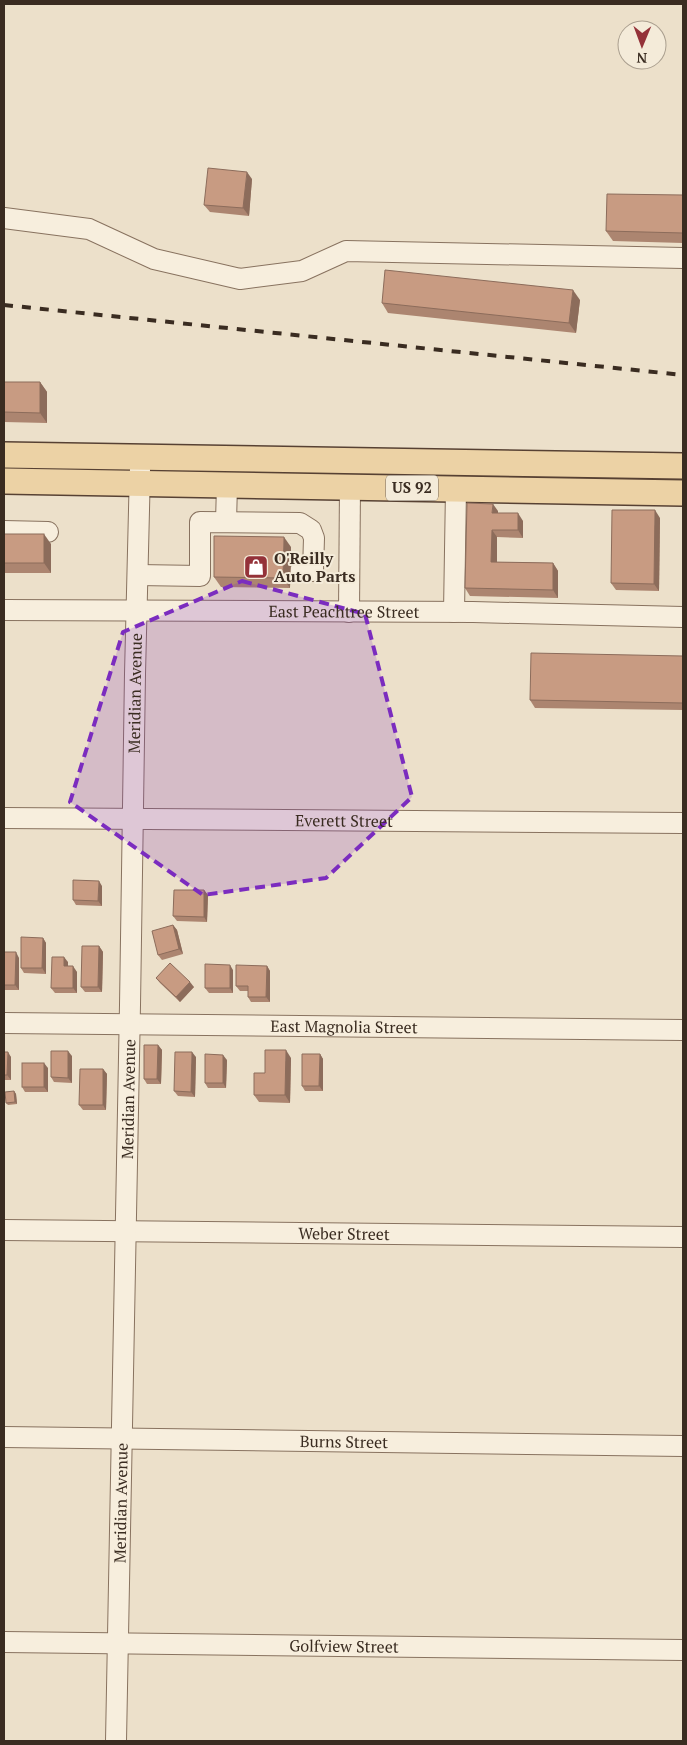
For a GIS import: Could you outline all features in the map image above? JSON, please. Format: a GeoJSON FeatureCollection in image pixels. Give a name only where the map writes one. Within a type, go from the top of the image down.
{"type":"FeatureCollection","features":[{"type":"Feature","properties":{"kind":"main road","name":"US 92"},"geometry":{"type":"LineString","coordinates":[[4,455],[683,466]]}},
{"type":"Feature","properties":{"kind":"main road"},"geometry":{"type":"LineString","coordinates":[[548,490],[549,463]]}},
{"type":"Feature","properties":{"kind":"main road","name":"US 92"},"geometry":{"type":"LineString","coordinates":[[4,481],[683,493]]}},
{"type":"Feature","properties":{"kind":"street"},"geometry":{"type":"LineString","coordinates":[[4,218],[90,229],[154,259],[240,279],[302,270],[346,251],[683,258]]}},
{"type":"Feature","properties":{"kind":"street","name":"Meridian Avenue"},"geometry":{"type":"LineString","coordinates":[[116,1741],[140,457]]}},
{"type":"Feature","properties":{"kind":"street"},"geometry":{"type":"LineString","coordinates":[[226,522],[227,485]]}},
{"type":"Feature","properties":{"kind":"street"},"geometry":{"type":"LineString","coordinates":[[349,612],[350,487]]}},
{"type":"Feature","properties":{"kind":"street"},"geometry":{"type":"LineString","coordinates":[[454,612],[456,489]]}},
{"type":"Feature","properties":{"kind":"street"},"geometry":{"type":"LineString","coordinates":[[138,575],[200,576],[200,522],[300,523],[311,530],[314,538],[312,571],[300,571]]}},
{"type":"Feature","properties":{"kind":"street"},"geometry":{"type":"LineString","coordinates":[[4,531],[48,532]]}},
{"type":"Feature","properties":{"kind":"street","name":"East Peachtree Street"},"geometry":{"type":"LineString","coordinates":[[4,610],[454,612],[683,617]]}},
{"type":"Feature","properties":{"kind":"street","name":"Everett Street"},"geometry":{"type":"LineString","coordinates":[[4,818],[683,823]]}},
{"type":"Feature","properties":{"kind":"street","name":"East Magnolia Street"},"geometry":{"type":"LineString","coordinates":[[4,1023],[129,1026],[683,1030]]}},
{"type":"Feature","properties":{"kind":"street","name":"Weber Street"},"geometry":{"type":"LineString","coordinates":[[4,1230],[683,1237]]}},
{"type":"Feature","properties":{"kind":"street","name":"Burns Street"},"geometry":{"type":"LineString","coordinates":[[4,1437],[683,1446]]}},
{"type":"Feature","properties":{"kind":"street","name":"Golfview Street"},"geometry":{"type":"LineString","coordinates":[[4,1642],[683,1650]]}},
{"type":"Feature","properties":{"kind":"highlighted area"},"geometry":{"type":"Polygon","coordinates":[[[242,581],[365,614],[412,797],[326,878],[203,895],[70,802],[123,632],[242,581]]]}},
{"type":"Feature","properties":{"kind":"building"},"geometry":{"type":"Polygon","coordinates":[[[208,168],[247,172],[243,208],[204,205],[208,168]]]}},
{"type":"Feature","properties":{"kind":"building"},"geometry":{"type":"Polygon","coordinates":[[[607,194],[683,195],[683,233],[606,231],[607,194]]]}},
{"type":"Feature","properties":{"kind":"building"},"geometry":{"type":"Polygon","coordinates":[[[385,270],[573,290],[569,323],[382,303],[385,270]]]}},
{"type":"Feature","properties":{"kind":"building"},"geometry":{"type":"Polygon","coordinates":[[[4,382],[40,382],[40,413],[4,412],[4,382]]]}},
{"type":"Feature","properties":{"kind":"building"},"geometry":{"type":"Polygon","coordinates":[[[467,503],[493,504],[492,513],[518,513],[518,530],[492,530],[491,562],[553,563],[553,590],[465,588],[467,503]]]}},
{"type":"Feature","properties":{"kind":"building"},"geometry":{"type":"Polygon","coordinates":[[[612,510],[655,510],[654,584],[611,583],[612,510]]]}},
{"type":"Feature","properties":{"kind":"building"},"geometry":{"type":"Polygon","coordinates":[[[4,534],[44,534],[44,563],[4,563],[4,534]]]}},
{"type":"Feature","properties":{"kind":"building","name":"O'Reilly Auto Parts"},"geometry":{"type":"Polygon","coordinates":[[[214,536],[284,537],[283,578],[214,577],[214,536]]]}},
{"type":"Feature","properties":{"kind":"building"},"geometry":{"type":"Polygon","coordinates":[[[531,653],[683,656],[683,703],[530,700],[531,653]]]}},
{"type":"Feature","properties":{"kind":"building"},"geometry":{"type":"Polygon","coordinates":[[[73,880],[99,881],[98,901],[73,900],[73,880]]]}},
{"type":"Feature","properties":{"kind":"building"},"geometry":{"type":"Polygon","coordinates":[[[174,890],[204,890],[204,917],[173,916],[174,890]]]}},
{"type":"Feature","properties":{"kind":"building"},"geometry":{"type":"Polygon","coordinates":[[[173,925],[179,949],[158,955],[152,931],[173,925]]]}},
{"type":"Feature","properties":{"kind":"building"},"geometry":{"type":"Polygon","coordinates":[[[21,937],[43,938],[42,968],[21,968],[21,937]]]}},
{"type":"Feature","properties":{"kind":"building"},"geometry":{"type":"Polygon","coordinates":[[[82,946],[99,946],[98,987],[81,987],[82,946]]]}},
{"type":"Feature","properties":{"kind":"building"},"geometry":{"type":"Polygon","coordinates":[[[4,952],[16,952],[15,985],[4,985],[4,952]]]}},
{"type":"Feature","properties":{"kind":"building"},"geometry":{"type":"Polygon","coordinates":[[[52,957],[64,957],[64,966],[73,966],[73,988],[51,988],[52,957]]]}},
{"type":"Feature","properties":{"kind":"building"},"geometry":{"type":"Polygon","coordinates":[[[170,963],[190,982],[176,997],[156,978],[170,963]]]}},
{"type":"Feature","properties":{"kind":"building"},"geometry":{"type":"Polygon","coordinates":[[[205,964],[230,965],[230,988],[205,988],[205,964]]]}},
{"type":"Feature","properties":{"kind":"building"},"geometry":{"type":"Polygon","coordinates":[[[236,965],[267,966],[266,997],[248,997],[248,986],[236,986],[236,965]]]}},
{"type":"Feature","properties":{"kind":"building"},"geometry":{"type":"Polygon","coordinates":[[[144,1045],[158,1045],[157,1079],[144,1079],[144,1045]]]}},
{"type":"Feature","properties":{"kind":"building"},"geometry":{"type":"Polygon","coordinates":[[[265,1050],[286,1050],[285,1095],[254,1095],[254,1073],[265,1073],[265,1050]]]}},
{"type":"Feature","properties":{"kind":"building"},"geometry":{"type":"Polygon","coordinates":[[[51,1051],[68,1051],[68,1078],[51,1077],[51,1051]]]}},
{"type":"Feature","properties":{"kind":"building"},"geometry":{"type":"Polygon","coordinates":[[[4,1052],[8,1052],[7,1075],[4,1075],[4,1052]]]}},
{"type":"Feature","properties":{"kind":"building"},"geometry":{"type":"Polygon","coordinates":[[[175,1052],[192,1052],[191,1092],[174,1091],[175,1052]]]}},
{"type":"Feature","properties":{"kind":"building"},"geometry":{"type":"Polygon","coordinates":[[[205,1054],[223,1055],[223,1083],[205,1083],[205,1054]]]}},
{"type":"Feature","properties":{"kind":"building"},"geometry":{"type":"Polygon","coordinates":[[[302,1054],[320,1054],[319,1086],[302,1086],[302,1054]]]}},
{"type":"Feature","properties":{"kind":"building"},"geometry":{"type":"Polygon","coordinates":[[[22,1063],[44,1063],[44,1087],[22,1087],[22,1063]]]}},
{"type":"Feature","properties":{"kind":"building"},"geometry":{"type":"Polygon","coordinates":[[[80,1069],[103,1069],[103,1105],[79,1105],[80,1069]]]}},
{"type":"Feature","properties":{"kind":"building"},"geometry":{"type":"Polygon","coordinates":[[[14,1091],[15,1102],[6,1103],[5,1092],[14,1091]]]}},
{"type":"Feature","properties":{"kind":"railway"},"geometry":{"type":"LineString","coordinates":[[4,305],[683,375]]}},
{"type":"Feature","properties":{"kind":"place","name":"O'Reilly Auto Parts"},"geometry":{"type":"Point","coordinates":[256,567]}}]}
